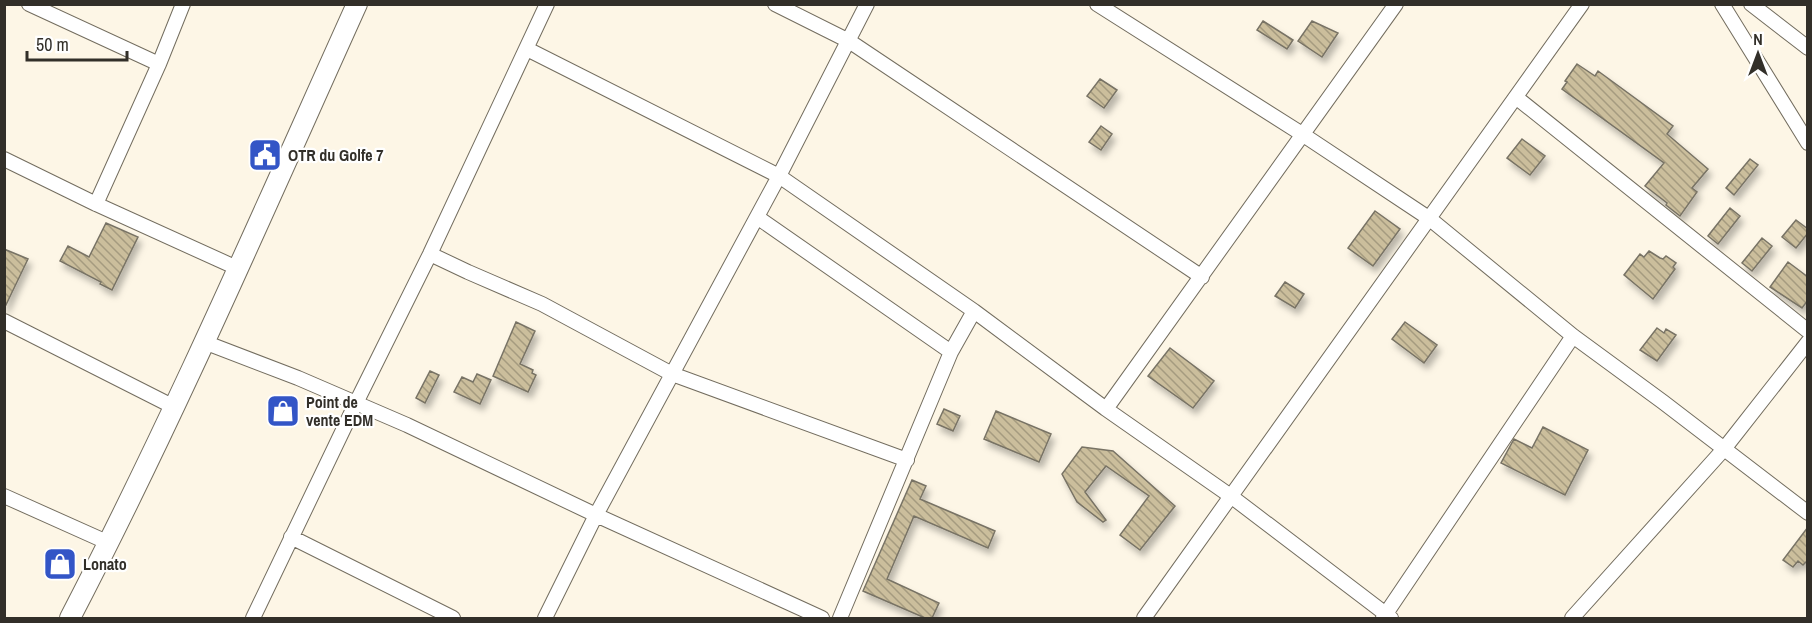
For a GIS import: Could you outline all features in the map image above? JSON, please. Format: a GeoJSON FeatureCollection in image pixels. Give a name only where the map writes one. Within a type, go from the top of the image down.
{"type":"FeatureCollection","features":[{"type":"Feature","properties":{"kind":"street"},"geometry":{"type":"LineString","coordinates":[[30,4],[159,64]]}},
{"type":"Feature","properties":{"kind":"street"},"geometry":{"type":"LineString","coordinates":[[96,204],[159,64],[183,4]]}},
{"type":"Feature","properties":{"kind":"street"},"geometry":{"type":"LineString","coordinates":[[70,618],[109,543],[174,407],[357,4]]}},
{"type":"Feature","properties":{"kind":"street"},"geometry":{"type":"LineString","coordinates":[[253,618],[430,254],[547,4]]}},
{"type":"Feature","properties":{"kind":"street"},"geometry":{"type":"LineString","coordinates":[[775,4],[849,41],[1202,277]]}},
{"type":"Feature","properties":{"kind":"street"},"geometry":{"type":"LineString","coordinates":[[545,618],[596,515],[779,176],[867,4]]}},
{"type":"Feature","properties":{"kind":"street"},"geometry":{"type":"LineString","coordinates":[[1096,4],[1302,134],[1430,219],[1573,336],[1808,513]]}},
{"type":"Feature","properties":{"kind":"street"},"geometry":{"type":"LineString","coordinates":[[1144,618],[1582,4]]}},
{"type":"Feature","properties":{"kind":"street"},"geometry":{"type":"LineString","coordinates":[[1722,4],[1808,143]]}},
{"type":"Feature","properties":{"kind":"street"},"geometry":{"type":"LineString","coordinates":[[1751,4],[1808,48]]}},
{"type":"Feature","properties":{"kind":"street"},"geometry":{"type":"LineString","coordinates":[[1106,409],[1202,277],[1391,6]]}},
{"type":"Feature","properties":{"kind":"street"},"geometry":{"type":"LineString","coordinates":[[527,49],[779,176],[974,311],[1106,409],[1232,497],[1387,617],[1573,336]]}},
{"type":"Feature","properties":{"kind":"street"},"geometry":{"type":"LineString","coordinates":[[1517,98],[1808,331]]}},
{"type":"Feature","properties":{"kind":"street"},"geometry":{"type":"LineString","coordinates":[[4,159],[237,268]]}},
{"type":"Feature","properties":{"kind":"street"},"geometry":{"type":"LineString","coordinates":[[757,217],[951,352]]}},
{"type":"Feature","properties":{"kind":"street"},"geometry":{"type":"LineString","coordinates":[[430,254],[468,273],[542,304],[672,374],[907,460]]}},
{"type":"Feature","properties":{"kind":"street"},"geometry":{"type":"LineString","coordinates":[[840,618],[951,352],[974,311]]}},
{"type":"Feature","properties":{"kind":"street"},"geometry":{"type":"LineString","coordinates":[[4,321],[174,407]]}},
{"type":"Feature","properties":{"kind":"street"},"geometry":{"type":"LineString","coordinates":[[204,342],[298,378],[407,424],[596,515],[822,618]]}},
{"type":"Feature","properties":{"kind":"street"},"geometry":{"type":"LineString","coordinates":[[1572,618],[1724,449],[1808,342]]}},
{"type":"Feature","properties":{"kind":"street"},"geometry":{"type":"LineString","coordinates":[[4,496],[109,543]]}},
{"type":"Feature","properties":{"kind":"street"},"geometry":{"type":"LineString","coordinates":[[291,537],[453,618]]}},
{"type":"Feature","properties":{"kind":"building"},"geometry":{"type":"Polygon","coordinates":[[[1263,21],[1293,40],[1287,49],[1257,30],[1263,21]]]}},
{"type":"Feature","properties":{"kind":"building"},"geometry":{"type":"Polygon","coordinates":[[[1312,21],[1338,33],[1322,57],[1298,41],[1312,21]]]}},
{"type":"Feature","properties":{"kind":"building"},"geometry":{"type":"Polygon","coordinates":[[[1577,64],[1595,76],[1598,71],[1673,126],[1667,134],[1708,169],[1692,188],[1697,192],[1680,216],[1645,186],[1664,163],[1562,89],[1577,64]]]}},
{"type":"Feature","properties":{"kind":"building"},"geometry":{"type":"Polygon","coordinates":[[[1100,79],[1117,90],[1104,108],[1087,96],[1100,79]]]}},
{"type":"Feature","properties":{"kind":"building"},"geometry":{"type":"Polygon","coordinates":[[[1101,126],[1112,134],[1101,150],[1089,142],[1101,126]]]}},
{"type":"Feature","properties":{"kind":"building"},"geometry":{"type":"Polygon","coordinates":[[[1522,139],[1545,156],[1530,175],[1507,158],[1522,139]]]}},
{"type":"Feature","properties":{"kind":"building"},"geometry":{"type":"Polygon","coordinates":[[[1750,159],[1758,165],[1734,195],[1726,188],[1750,159]]]}},
{"type":"Feature","properties":{"kind":"building"},"geometry":{"type":"Polygon","coordinates":[[[1730,208],[1740,216],[1718,244],[1708,236],[1730,208]]]}},
{"type":"Feature","properties":{"kind":"building"},"geometry":{"type":"Polygon","coordinates":[[[1375,211],[1400,229],[1373,266],[1348,248],[1375,211]]]}},
{"type":"Feature","properties":{"kind":"building"},"geometry":{"type":"Polygon","coordinates":[[[1796,220],[1808,229],[1808,233],[1796,248],[1782,237],[1796,220]]]}},
{"type":"Feature","properties":{"kind":"building"},"geometry":{"type":"Polygon","coordinates":[[[106,223],[138,237],[112,290],[60,261],[68,246],[89,257],[106,223]]]}},
{"type":"Feature","properties":{"kind":"building"},"geometry":{"type":"Polygon","coordinates":[[[1762,238],[1772,246],[1752,271],[1742,263],[1762,238]]]}},
{"type":"Feature","properties":{"kind":"building"},"geometry":{"type":"Polygon","coordinates":[[[4,249],[28,259],[4,309],[4,249]]]}},
{"type":"Feature","properties":{"kind":"building"},"geometry":{"type":"Polygon","coordinates":[[[1649,251],[1663,259],[1666,256],[1676,263],[1673,267],[1675,269],[1653,299],[1624,275],[1640,254],[1644,257],[1649,251]]]}},
{"type":"Feature","properties":{"kind":"building"},"geometry":{"type":"Polygon","coordinates":[[[1788,262],[1808,277],[1808,300],[1802,308],[1770,287],[1788,262]]]}},
{"type":"Feature","properties":{"kind":"building"},"geometry":{"type":"Polygon","coordinates":[[[1285,282],[1304,294],[1295,308],[1275,296],[1285,282]]]}},
{"type":"Feature","properties":{"kind":"building"},"geometry":{"type":"Polygon","coordinates":[[[516,322],[535,331],[520,364],[533,370],[532,373],[536,375],[528,392],[493,376],[516,322]]]}},
{"type":"Feature","properties":{"kind":"building"},"geometry":{"type":"Polygon","coordinates":[[[1405,322],[1437,345],[1424,363],[1392,339],[1405,322]]]}},
{"type":"Feature","properties":{"kind":"building"},"geometry":{"type":"Polygon","coordinates":[[[1657,328],[1664,333],[1666,329],[1676,335],[1657,361],[1640,350],[1657,328]]]}},
{"type":"Feature","properties":{"kind":"building"},"geometry":{"type":"Polygon","coordinates":[[[1170,348],[1214,381],[1193,408],[1148,376],[1170,348]]]}},
{"type":"Feature","properties":{"kind":"building"},"geometry":{"type":"Polygon","coordinates":[[[430,371],[439,375],[425,403],[416,398],[430,371]]]}},
{"type":"Feature","properties":{"kind":"building"},"geometry":{"type":"Polygon","coordinates":[[[477,374],[491,380],[480,404],[454,392],[462,377],[473,382],[477,374]]]}},
{"type":"Feature","properties":{"kind":"building"},"geometry":{"type":"Polygon","coordinates":[[[944,409],[960,416],[953,431],[937,424],[944,409]]]}},
{"type":"Feature","properties":{"kind":"building"},"geometry":{"type":"Polygon","coordinates":[[[996,411],[1051,434],[1039,462],[984,439],[996,411]]]}},
{"type":"Feature","properties":{"kind":"building"},"geometry":{"type":"Polygon","coordinates":[[[1543,427],[1588,450],[1565,495],[1501,463],[1514,439],[1532,448],[1543,427]]]}},
{"type":"Feature","properties":{"kind":"building"},"geometry":{"type":"Polygon","coordinates":[[[1082,447],[1113,451],[1175,506],[1140,550],[1120,535],[1149,496],[1106,466],[1085,492],[1106,520],[1103,522],[1077,502],[1062,474],[1082,447]]]}},
{"type":"Feature","properties":{"kind":"building"},"geometry":{"type":"Polygon","coordinates":[[[912,480],[926,486],[920,499],[995,531],[988,548],[914,516],[887,579],[939,603],[932,618],[925,618],[863,591],[912,480]]]}},
{"type":"Feature","properties":{"kind":"building"},"geometry":{"type":"Polygon","coordinates":[[[1808,527],[1808,560],[1803,565],[1798,561],[1793,567],[1783,560],[1808,527]]]}},
{"type":"Feature","properties":{"kind":"place","name":"OTR du Golfe 7"},"geometry":{"type":"Point","coordinates":[265,155]}},
{"type":"Feature","properties":{"kind":"place","name":"Point de vente EDM"},"geometry":{"type":"Point","coordinates":[283,411]}},
{"type":"Feature","properties":{"kind":"place","name":"Lonato"},"geometry":{"type":"Point","coordinates":[60,564]}}]}
